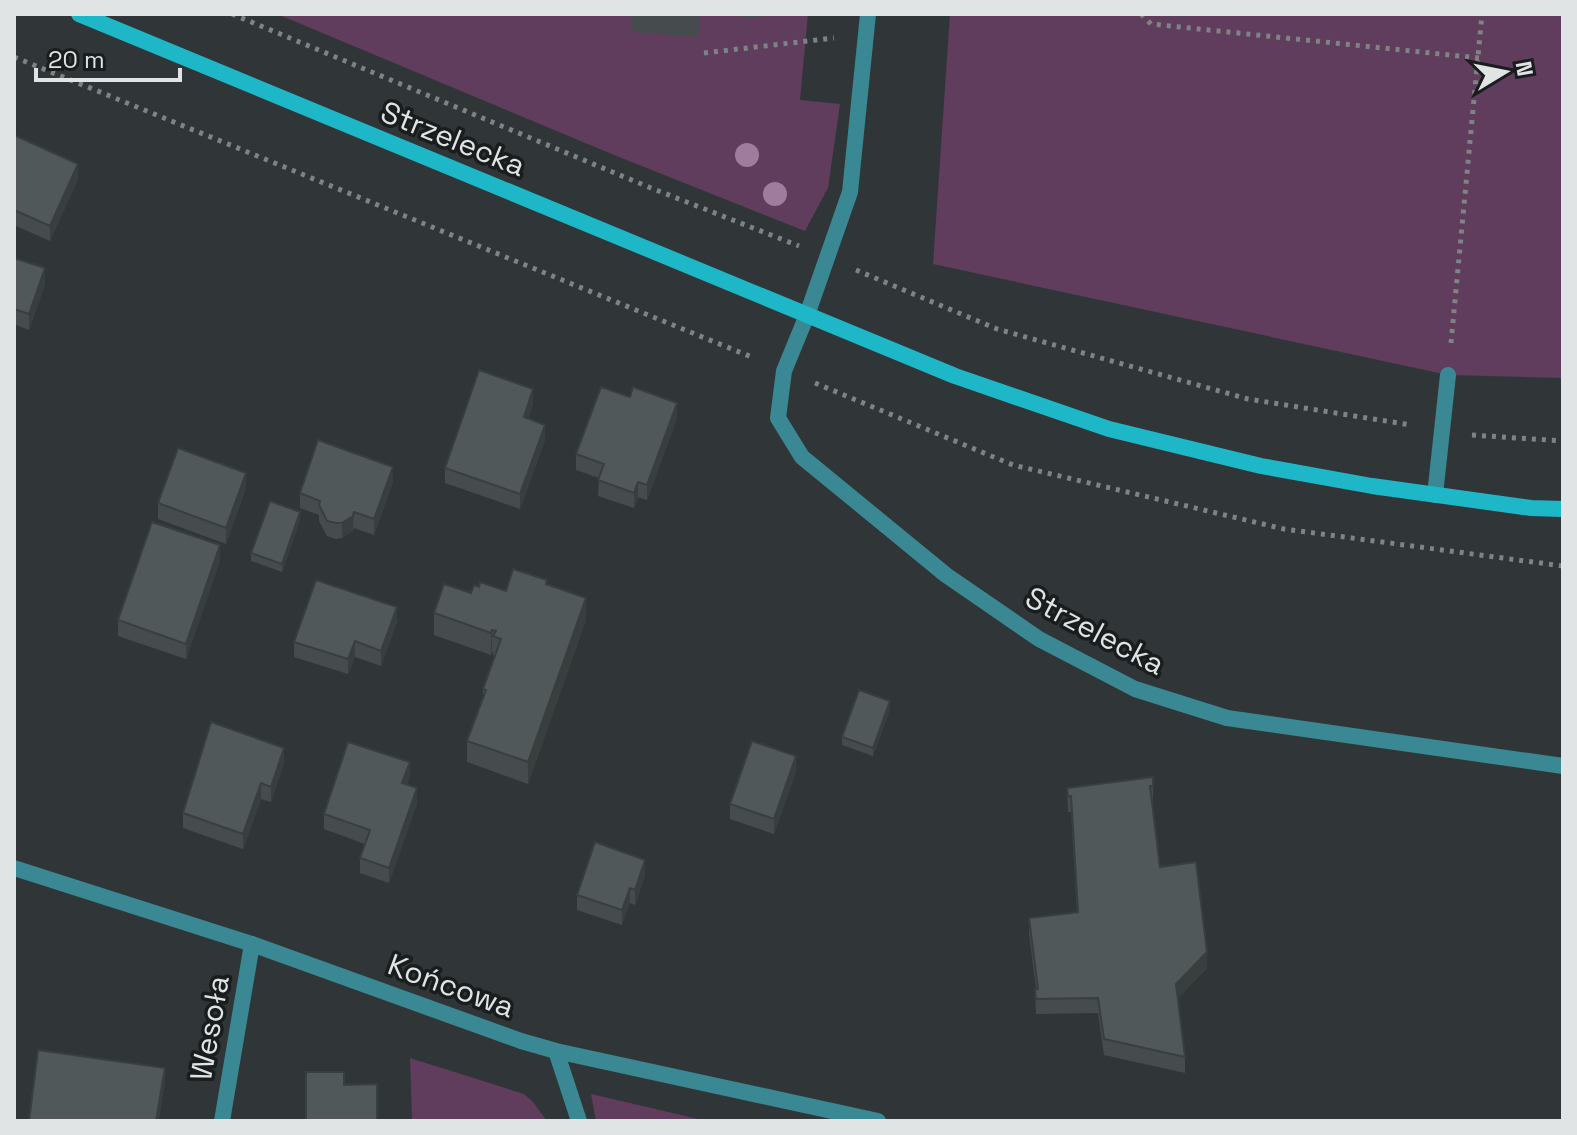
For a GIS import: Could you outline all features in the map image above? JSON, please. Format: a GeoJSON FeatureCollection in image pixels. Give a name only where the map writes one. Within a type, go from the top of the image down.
{"type":"FeatureCollection","features":[{"type":"Feature","properties":{"kind":"street","name":"Strzelecka"},"geometry":{"type":"LineString","coordinates":[[79,14],[955,376],[1109,429],[1261,466],[1435,495],[1531,508],[1563,509]]}},
{"type":"Feature","properties":{"kind":"street"},"geometry":{"type":"LineString","coordinates":[[807,315],[850,192],[868,14]]}},
{"type":"Feature","properties":{"kind":"street","name":"Strzelecka"},"geometry":{"type":"LineString","coordinates":[[807,315],[784,371],[778,418],[802,457],[946,575],[1039,639],[1135,689],[1227,718],[1563,766]]}},
{"type":"Feature","properties":{"kind":"street"},"geometry":{"type":"LineString","coordinates":[[1435,495],[1448,375]]}},
{"type":"Feature","properties":{"kind":"street","name":"Końcowa"},"geometry":{"type":"LineString","coordinates":[[14,868],[252,944],[521,1041],[878,1121]]}},
{"type":"Feature","properties":{"kind":"street","name":"Wesoła"},"geometry":{"type":"LineString","coordinates":[[222,1121],[252,944]]}},
{"type":"Feature","properties":{"kind":"street"},"geometry":{"type":"LineString","coordinates":[[556,1051],[579,1121]]}},
{"type":"Feature","properties":{"kind":"path"},"geometry":{"type":"LineString","coordinates":[[232,14],[997,329],[1248,399],[1468,435],[1563,441]]}},
{"type":"Feature","properties":{"kind":"path"},"geometry":{"type":"LineString","coordinates":[[1141,14],[1151,24],[1479,58]]}},
{"type":"Feature","properties":{"kind":"path"},"geometry":{"type":"LineString","coordinates":[[1448,375],[1482,14]]}},
{"type":"Feature","properties":{"kind":"path"},"geometry":{"type":"LineString","coordinates":[[704,53],[836,37]]}},
{"type":"Feature","properties":{"kind":"shaded area"},"geometry":{"type":"Polygon","coordinates":[[[277,14],[808,14],[800,100],[840,104],[828,188],[805,231],[277,14]]]}},
{"type":"Feature","properties":{"kind":"shaded area"},"geometry":{"type":"Polygon","coordinates":[[[950,14],[1563,14],[1563,378],[1448,375],[933,264],[950,14]]]}},
{"type":"Feature","properties":{"kind":"shaded area"},"geometry":{"type":"Polygon","coordinates":[[[410,1058],[524,1094],[547,1121],[412,1121],[410,1058]]]}},
{"type":"Feature","properties":{"kind":"shaded area"},"geometry":{"type":"Polygon","coordinates":[[[591,1094],[707,1121],[596,1121],[591,1094]]]}},
{"type":"Feature","properties":{"kind":"building"},"geometry":{"type":"Polygon","coordinates":[[[14,135],[78,164],[50,226],[14,210],[14,135]]]}},
{"type":"Feature","properties":{"kind":"building"},"geometry":{"type":"Polygon","coordinates":[[[14,258],[45,268],[29,314],[14,309],[14,258]]]}},
{"type":"Feature","properties":{"kind":"building"},"geometry":{"type":"Polygon","coordinates":[[[479,370],[533,389],[524,417],[545,425],[520,494],[445,468],[479,370]]]}},
{"type":"Feature","properties":{"kind":"building"},"geometry":{"type":"Polygon","coordinates":[[[601,387],[630,397],[633,387],[677,403],[647,485],[638,482],[634,493],[598,480],[604,464],[576,454],[601,387]]]}},
{"type":"Feature","properties":{"kind":"building"},"geometry":{"type":"Polygon","coordinates":[[[318,440],[393,467],[374,519],[354,512],[342,523],[327,521],[320,501],[300,493],[318,440]]]}},
{"type":"Feature","properties":{"kind":"building"},"geometry":{"type":"Polygon","coordinates":[[[178,448],[246,473],[226,528],[158,503],[178,448]]]}},
{"type":"Feature","properties":{"kind":"building"},"geometry":{"type":"Polygon","coordinates":[[[270,501],[300,512],[282,564],[251,553],[270,501]]]}},
{"type":"Feature","properties":{"kind":"building"},"geometry":{"type":"Polygon","coordinates":[[[152,522],[220,545],[186,644],[118,620],[152,522]]]}},
{"type":"Feature","properties":{"kind":"building"},"geometry":{"type":"Polygon","coordinates":[[[513,569],[586,598],[528,762],[467,741],[501,639],[493,636],[496,631],[492,630],[491,633],[434,613],[444,584],[471,593],[474,585],[479,587],[480,582],[506,591],[513,569]]]}},
{"type":"Feature","properties":{"kind":"building"},"geometry":{"type":"Polygon","coordinates":[[[316,580],[397,607],[381,651],[355,641],[348,659],[294,642],[316,580]]]}},
{"type":"Feature","properties":{"kind":"building"},"geometry":{"type":"Polygon","coordinates":[[[859,690],[890,701],[873,748],[842,737],[859,690]]]}},
{"type":"Feature","properties":{"kind":"building"},"geometry":{"type":"Polygon","coordinates":[[[211,722],[284,748],[271,787],[261,783],[243,834],[183,813],[211,722]]]}},
{"type":"Feature","properties":{"kind":"building"},"geometry":{"type":"Polygon","coordinates":[[[752,741],[796,756],[774,819],[730,804],[752,741]]]}},
{"type":"Feature","properties":{"kind":"building"},"geometry":{"type":"Polygon","coordinates":[[[348,742],[410,762],[402,783],[417,788],[389,868],[360,858],[370,830],[324,814],[348,742]]]}},
{"type":"Feature","properties":{"kind":"building"},"geometry":{"type":"Polygon","coordinates":[[[1153,777],[1153,786],[1150,786],[1160,867],[1196,862],[1207,952],[1176,984],[1185,1057],[1104,1039],[1098,998],[1036,999],[1035,990],[1038,989],[1029,918],[1078,912],[1071,796],[1068,797],[1067,788],[1153,777]]]}},
{"type":"Feature","properties":{"kind":"building"},"geometry":{"type":"Polygon","coordinates":[[[595,842],[645,860],[635,890],[630,888],[622,910],[577,895],[595,842]]]}},
{"type":"Feature","properties":{"kind":"building"},"geometry":{"type":"Polygon","coordinates":[[[38,1050],[165,1068],[156,1121],[29,1121],[38,1050]]]}},
{"type":"Feature","properties":{"kind":"building"},"geometry":{"type":"Polygon","coordinates":[[[306,1072],[344,1072],[344,1085],[377,1084],[377,1121],[306,1121],[306,1072]]]}}]}
